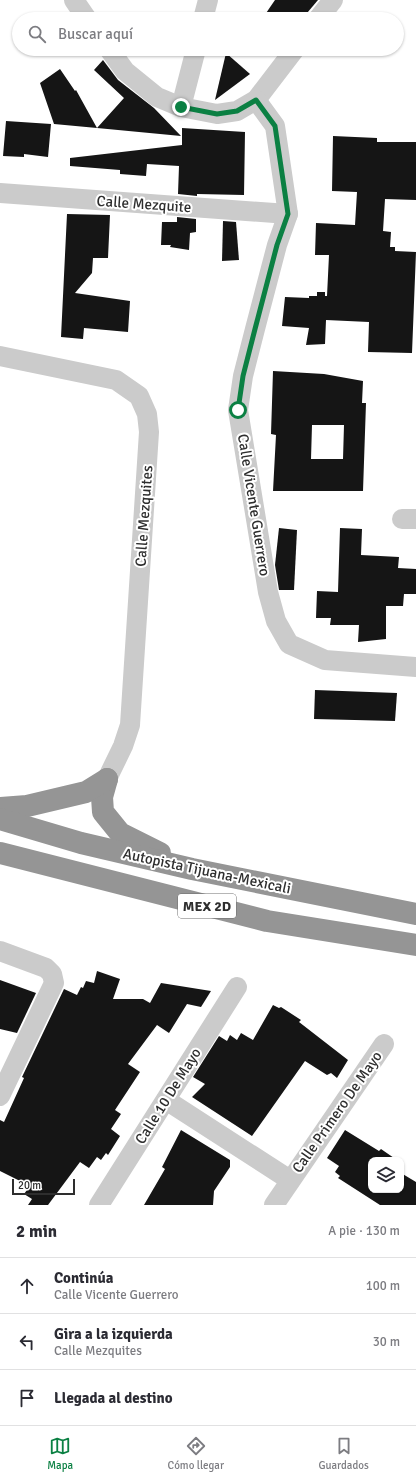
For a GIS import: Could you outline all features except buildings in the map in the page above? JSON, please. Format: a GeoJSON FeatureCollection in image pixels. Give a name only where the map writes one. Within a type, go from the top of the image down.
{"type":"FeatureCollection","features":[{"type":"Feature","properties":{"kind":"highway"},"geometry":{"type":"LineString","coordinates":[[0,808],[26,806],[86,792],[107,779]]}},
{"type":"Feature","properties":{"kind":"highway"},"geometry":{"type":"LineString","coordinates":[[107,779],[102,797],[104,812],[120,833],[192,869]]}},
{"type":"Feature","properties":{"kind":"highway","name":"Autopista Tijuana-Mexicali"},"geometry":{"type":"LineString","coordinates":[[0,819],[81,843],[192,869],[416,914]]}},
{"type":"Feature","properties":{"kind":"highway","name":"Autopista Tijuana-Mexicali"},"geometry":{"type":"LineString","coordinates":[[0,853],[267,921],[416,945]]}},
{"type":"Feature","properties":{"kind":"street"},"geometry":{"type":"LineString","coordinates":[[74,0],[82,12]]}},
{"type":"Feature","properties":{"kind":"street"},"geometry":{"type":"LineString","coordinates":[[205,12],[208,0]]}},
{"type":"Feature","properties":{"kind":"street"},"geometry":{"type":"LineString","coordinates":[[324,12],[333,0]]}},
{"type":"Feature","properties":{"kind":"street"},"geometry":{"type":"LineString","coordinates":[[114,56],[125,71],[156,98],[181,107],[217,114],[237,111],[256,100],[290,56]]}},
{"type":"Feature","properties":{"kind":"street"},"geometry":{"type":"LineString","coordinates":[[181,107],[194,56]]}},
{"type":"Feature","properties":{"kind":"street","name":"Calle Vicente Guerrero"},"geometry":{"type":"LineString","coordinates":[[256,100],[275,126],[288,214],[277,245],[246,363],[238,410],[268,592],[276,621],[289,644],[325,660],[416,667]]}},
{"type":"Feature","properties":{"kind":"street","name":"Calle Mezquite"},"geometry":{"type":"LineString","coordinates":[[0,193],[288,214]]}},
{"type":"Feature","properties":{"kind":"street","name":"Calle Mezquites"},"geometry":{"type":"LineString","coordinates":[[0,356],[116,380],[139,396],[147,414],[149,432],[130,725],[123,746],[107,779]]}},
{"type":"Feature","properties":{"kind":"street"},"geometry":{"type":"LineString","coordinates":[[0,951],[46,968],[52,974],[54,983],[0,1096]]}},
{"type":"Feature","properties":{"kind":"street","name":"Calle 10 De Mayo"},"geometry":{"type":"LineString","coordinates":[[99,1205],[237,987]]}},
{"type":"Feature","properties":{"kind":"street","name":"Calle Primero De Mayo"},"geometry":{"type":"LineString","coordinates":[[274,1205],[384,1044]]}},
{"type":"Feature","properties":{"kind":"street","name":"Calle Primero De Mayo"},"geometry":{"type":"LineString","coordinates":[[166,1100],[290,1180]]}},
{"type":"Feature","properties":{"kind":"route"},"geometry":{"type":"LineString","coordinates":[[181,107],[217,114],[237,111],[256,100],[275,126],[288,214],[277,245],[243,376],[238,410]]}}]}
